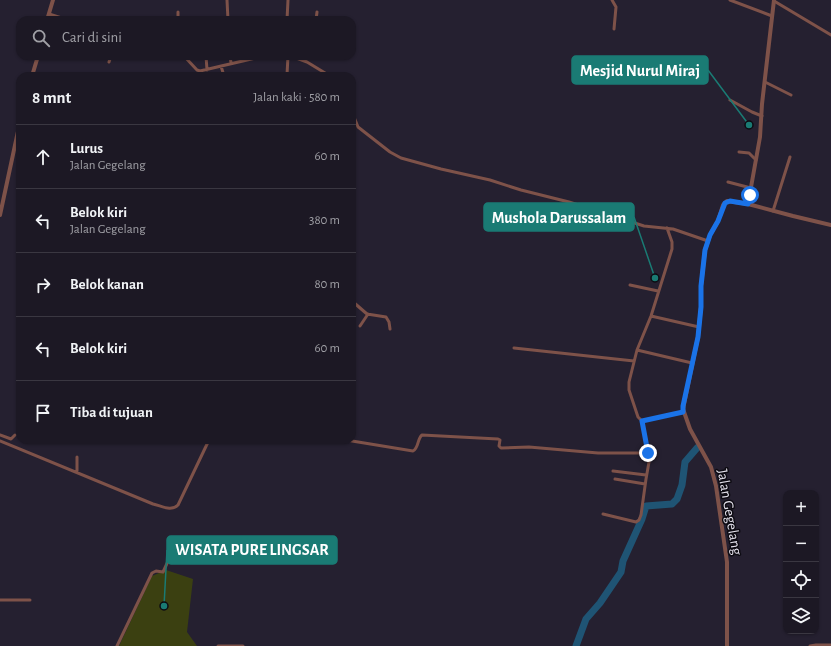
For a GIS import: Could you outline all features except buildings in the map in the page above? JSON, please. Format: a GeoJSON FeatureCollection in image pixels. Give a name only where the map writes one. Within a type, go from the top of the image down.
{"type":"FeatureCollection","features":[{"type":"Feature","properties":{"kind":"street"},"geometry":{"type":"LineString","coordinates":[[53,0],[49,14],[55,16]]}},
{"type":"Feature","properties":{"kind":"street"},"geometry":{"type":"LineString","coordinates":[[227,0],[228,16]]}},
{"type":"Feature","properties":{"kind":"street"},"geometry":{"type":"LineString","coordinates":[[287,16],[288,0]]}},
{"type":"Feature","properties":{"kind":"street"},"geometry":{"type":"LineString","coordinates":[[612,0],[616,7],[614,29]]}},
{"type":"Feature","properties":{"kind":"street"},"geometry":{"type":"LineString","coordinates":[[730,0],[772,16]]}},
{"type":"Feature","properties":{"kind":"street"},"geometry":{"type":"LineString","coordinates":[[748,204],[760,137],[762,104],[774,0],[831,35]]}},
{"type":"Feature","properties":{"kind":"street"},"geometry":{"type":"LineString","coordinates":[[316,16],[317,12]]}},
{"type":"Feature","properties":{"kind":"street"},"geometry":{"type":"LineString","coordinates":[[33,72],[37,60]]}},
{"type":"Feature","properties":{"kind":"street"},"geometry":{"type":"LineString","coordinates":[[188,60],[198,70],[207,70],[245,60]]}},
{"type":"Feature","properties":{"kind":"street"},"geometry":{"type":"LineString","coordinates":[[206,60],[207,70]]}},
{"type":"Feature","properties":{"kind":"street"},"geometry":{"type":"LineString","coordinates":[[287,72],[289,60]]}},
{"type":"Feature","properties":{"kind":"street"},"geometry":{"type":"LineString","coordinates":[[304,61],[323,72]]}},
{"type":"Feature","properties":{"kind":"street"},"geometry":{"type":"LineString","coordinates":[[221,66],[223,72]]}},
{"type":"Feature","properties":{"kind":"street"},"geometry":{"type":"LineString","coordinates":[[765,82],[791,95]]}},
{"type":"Feature","properties":{"kind":"street"},"geometry":{"type":"LineString","coordinates":[[730,100],[762,116]]}},
{"type":"Feature","properties":{"kind":"street"},"geometry":{"type":"LineString","coordinates":[[356,122],[358,127],[390,152],[401,158],[441,170],[490,180],[521,190],[569,202],[644,226],[668,228],[708,241]]}},
{"type":"Feature","properties":{"kind":"street"},"geometry":{"type":"LineString","coordinates":[[0,214],[16,140]]}},
{"type":"Feature","properties":{"kind":"street"},"geometry":{"type":"LineString","coordinates":[[739,152],[751,154],[756,160]]}},
{"type":"Feature","properties":{"kind":"street"},"geometry":{"type":"LineString","coordinates":[[773,211],[790,157]]}},
{"type":"Feature","properties":{"kind":"street"},"geometry":{"type":"LineString","coordinates":[[728,182],[751,188]]}},
{"type":"Feature","properties":{"kind":"street"},"geometry":{"type":"LineString","coordinates":[[642,421],[683,412],[699,327],[705,253],[708,241],[725,203],[730,201],[748,204],[831,225]]}},
{"type":"Feature","properties":{"kind":"street"},"geometry":{"type":"LineString","coordinates":[[603,514],[636,522],[639,520],[642,511],[649,462],[642,421],[639,418],[629,388],[637,350],[651,316],[672,246],[668,228]]}},
{"type":"Feature","properties":{"kind":"street"},"geometry":{"type":"LineString","coordinates":[[630,285],[658,291]]}},
{"type":"Feature","properties":{"kind":"street"},"geometry":{"type":"LineString","coordinates":[[356,305],[368,314],[386,317],[390,329]]}},
{"type":"Feature","properties":{"kind":"street"},"geometry":{"type":"LineString","coordinates":[[360,326],[368,314]]}},
{"type":"Feature","properties":{"kind":"street"},"geometry":{"type":"LineString","coordinates":[[651,316],[699,327]]}},
{"type":"Feature","properties":{"kind":"street"},"geometry":{"type":"LineString","coordinates":[[514,348],[634,361]]}},
{"type":"Feature","properties":{"kind":"street"},"geometry":{"type":"LineString","coordinates":[[637,350],[692,363]]}},
{"type":"Feature","properties":{"kind":"street","name":"Jalan Gegelang"},"geometry":{"type":"LineString","coordinates":[[683,412],[696,442],[711,467],[715,479],[727,562],[727,646]]}},
{"type":"Feature","properties":{"kind":"street"},"geometry":{"type":"LineString","coordinates":[[356,442],[413,451],[417,447],[419,438],[422,434],[498,439],[500,440],[499,446],[501,448],[528,448],[598,453],[648,453]]}},
{"type":"Feature","properties":{"kind":"street"},"geometry":{"type":"LineString","coordinates":[[0,435],[11,439],[15,435]]}},
{"type":"Feature","properties":{"kind":"street"},"geometry":{"type":"LineString","coordinates":[[0,441],[77,471],[153,504],[172,509],[178,505],[207,444]]}},
{"type":"Feature","properties":{"kind":"street"},"geometry":{"type":"LineString","coordinates":[[77,457],[77,471]]}},
{"type":"Feature","properties":{"kind":"street"},"geometry":{"type":"LineString","coordinates":[[614,471],[646,475]]}},
{"type":"Feature","properties":{"kind":"street"},"geometry":{"type":"LineString","coordinates":[[615,479],[645,484]]}},
{"type":"Feature","properties":{"kind":"street"},"geometry":{"type":"LineString","coordinates":[[117,646],[152,573],[156,571],[163,572],[170,557]]}},
{"type":"Feature","properties":{"kind":"street"},"geometry":{"type":"LineString","coordinates":[[0,600],[30,600]]}},
{"type":"Feature","properties":{"kind":"street"},"geometry":{"type":"LineString","coordinates":[[810,646],[831,645]]}},
{"type":"Feature","properties":{"kind":"street"},"geometry":{"type":"LineString","coordinates":[[218,646],[243,646]]}},
{"type":"Feature","properties":{"kind":"green space"},"geometry":{"type":"Polygon","coordinates":[[[166,570],[193,579],[187,632],[197,646],[119,646],[152,576],[166,570]]]}},
{"type":"Feature","properties":{"kind":"waterway"},"geometry":{"type":"LineString","coordinates":[[576,646],[586,619],[600,603],[621,572],[623,561],[642,519],[646,506],[672,504],[677,499],[682,485],[685,462],[697,448]]}},
{"type":"Feature","properties":{"kind":"place","name":"Mesjid Nurul Miraj"},"geometry":{"type":"Point","coordinates":[749,125]}},
{"type":"Feature","properties":{"kind":"place","name":"Mushola Darussalam"},"geometry":{"type":"Point","coordinates":[655,278]}},
{"type":"Feature","properties":{"kind":"place","name":"WISATA PURE LINGSAR"},"geometry":{"type":"Point","coordinates":[164,606]}},
{"type":"Feature","properties":{"kind":"route"},"geometry":{"type":"LineString","coordinates":[[648,453],[642,421],[683,412],[698,337],[701,307],[701,286],[705,253],[710,235],[716,226],[723,207],[727,201],[748,204],[750,195]]}}]}
